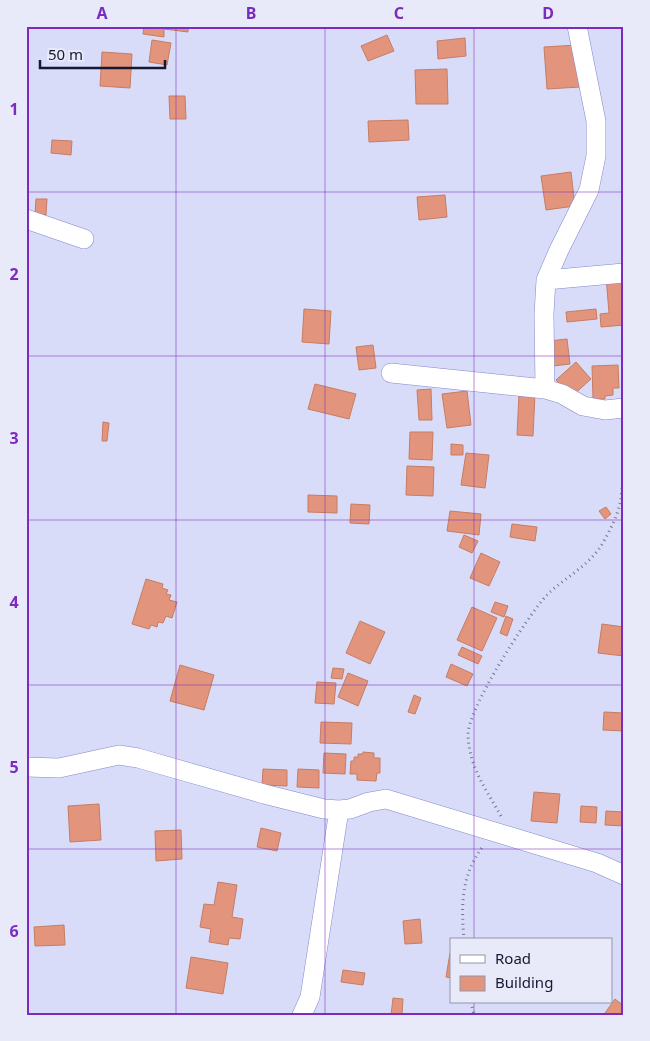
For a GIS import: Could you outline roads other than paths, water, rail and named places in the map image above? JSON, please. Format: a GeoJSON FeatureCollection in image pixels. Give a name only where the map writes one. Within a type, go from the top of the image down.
{"type":"FeatureCollection","features":[{"type":"Feature","properties":{"kind":"street"},"geometry":{"type":"LineString","coordinates":[[545,389],[544,314],[546,280],[589,190],[596,156],[596,121],[577,26]]}},
{"type":"Feature","properties":{"kind":"street"},"geometry":{"type":"LineString","coordinates":[[26,219],[84,239]]}},
{"type":"Feature","properties":{"kind":"street"},"geometry":{"type":"LineString","coordinates":[[546,280],[624,273]]}},
{"type":"Feature","properties":{"kind":"street"},"geometry":{"type":"LineString","coordinates":[[391,373],[545,389],[562,394],[584,406],[605,410],[624,408]]}},
{"type":"Feature","properties":{"kind":"street"},"geometry":{"type":"LineString","coordinates":[[26,767],[59,768],[119,755],[138,758],[264,794],[324,808],[350,809],[369,802],[386,799],[597,862],[624,876]]}},
{"type":"Feature","properties":{"kind":"street"},"geometry":{"type":"LineString","coordinates":[[302,1015],[310,997],[339,810]]}}]}
